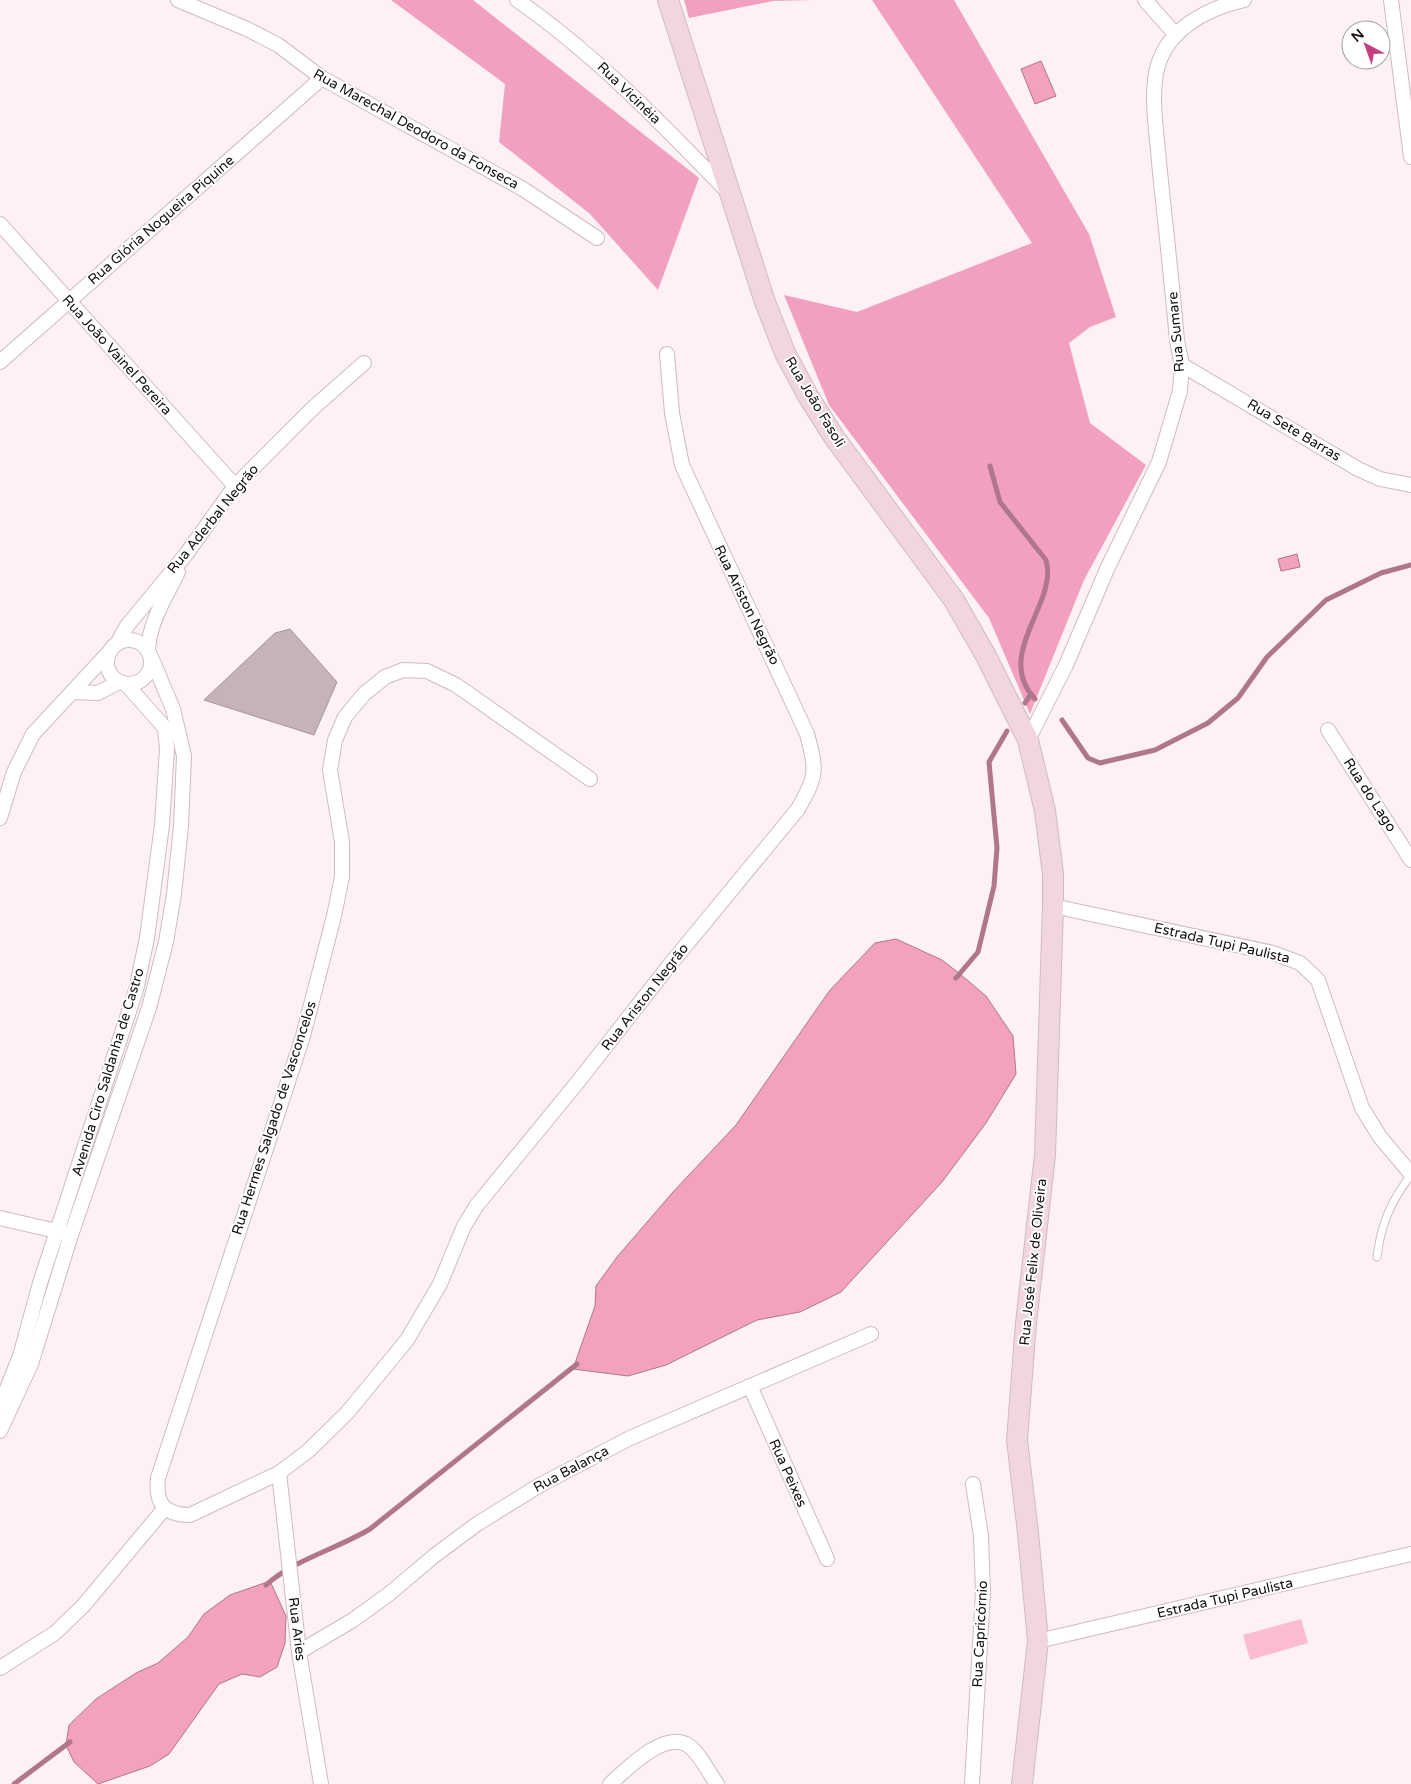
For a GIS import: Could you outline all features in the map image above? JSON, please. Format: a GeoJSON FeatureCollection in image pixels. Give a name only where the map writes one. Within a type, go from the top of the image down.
{"type":"FeatureCollection","features":[{"type":"Feature","properties":{"kind":"main road","name":"Rua João Fasoli"},"geometry":{"type":"LineString","coordinates":[[668,0],[765,302],[785,353],[808,396],[834,437],[954,600],[986,656],[1028,740]]}},
{"type":"Feature","properties":{"kind":"main road","name":"Rua José Felix de Oliveira"},"geometry":{"type":"LineString","coordinates":[[1022,1784],[1038,1641],[1017,1440],[1026,1323],[1045,1155],[1053,906],[1053,874],[1045,811],[1028,740]]}},
{"type":"Feature","properties":{"kind":"street","name":"Rua Marechal Deodoro da Fonseca"},"geometry":{"type":"LineString","coordinates":[[178,0],[247,29],[278,45],[322,78],[523,189],[597,238]]}},
{"type":"Feature","properties":{"kind":"street","name":"Rua Vicinéia"},"geometry":{"type":"LineString","coordinates":[[517,0],[577,44],[612,76],[731,195]]}},
{"type":"Feature","properties":{"kind":"street"},"geometry":{"type":"LineString","coordinates":[[1144,0],[1176,35]]}},
{"type":"Feature","properties":{"kind":"street","name":"Rua Sumare"},"geometry":{"type":"LineString","coordinates":[[1028,740],[1066,665],[1108,567],[1159,462],[1180,391],[1182,365],[1164,217],[1155,105],[1156,73],[1165,51],[1176,35],[1196,17],[1224,5],[1244,0]]}},
{"type":"Feature","properties":{"kind":"street"},"geometry":{"type":"LineString","coordinates":[[1391,0],[1411,157]]}},
{"type":"Feature","properties":{"kind":"street","name":"Rua Glória Nogueira Piquine"},"geometry":{"type":"LineString","coordinates":[[0,362],[322,78]]}},
{"type":"Feature","properties":{"kind":"street","name":"Rua João Vainel Pereira"},"geometry":{"type":"LineString","coordinates":[[0,224],[235,486]]}},
{"type":"Feature","properties":{"kind":"street","name":"Rua Ariston Negrão"},"geometry":{"type":"LineString","coordinates":[[165,1508],[180,1515],[190,1515],[279,1473],[308,1451],[347,1413],[407,1340],[440,1284],[464,1226],[477,1206],[668,967],[798,810],[810,788],[815,764],[807,734],[682,465],[672,413],[667,354]]}},
{"type":"Feature","properties":{"kind":"street","name":"Rua Aderbal Negrão"},"geometry":{"type":"LineString","coordinates":[[0,818],[14,772],[23,751],[45,718],[114,647],[127,626],[187,553],[235,486],[312,409],[364,363]]}},
{"type":"Feature","properties":{"kind":"street","name":"Rua Sete Barras"},"geometry":{"type":"LineString","coordinates":[[1182,365],[1358,469],[1380,479],[1411,485]]}},
{"type":"Feature","properties":{"kind":"street"},"geometry":{"type":"LineString","coordinates":[[72,692],[98,693],[122,683],[133,684],[146,677],[151,664],[149,632],[153,618],[187,553]]}},
{"type":"Feature","properties":{"kind":"street"},"geometry":{"type":"LineString","coordinates":[[122,683],[110,674],[107,668],[114,647],[134,640],[149,654]]}},
{"type":"Feature","properties":{"kind":"street","name":"Avenida Ciro Saldanha de Castro"},"geometry":{"type":"LineString","coordinates":[[0,1431],[31,1364],[71,1235],[158,976],[174,894],[182,826],[184,756],[177,725],[159,671],[149,654]]}},
{"type":"Feature","properties":{"kind":"street","name":"Rua Hermes Salgado de Vasconcelos"},"geometry":{"type":"LineString","coordinates":[[165,1508],[156,1494],[158,1478],[303,1036],[334,916],[342,877],[342,842],[330,770],[335,740],[345,717],[364,694],[386,677],[403,670],[428,671],[456,684],[590,779]]}},
{"type":"Feature","properties":{"kind":"street","name":"Avenida Ciro Saldanha de Castro"},"geometry":{"type":"LineString","coordinates":[[0,1406],[20,1356],[57,1231],[136,990],[147,938],[162,825],[168,749],[165,728],[122,683]]}},
{"type":"Feature","properties":{"kind":"street","name":"Rua do Lago"},"geometry":{"type":"LineString","coordinates":[[1328,730],[1411,860]]}},
{"type":"Feature","properties":{"kind":"street"},"geometry":{"type":"LineString","coordinates":[[162,825],[182,826]]}},
{"type":"Feature","properties":{"kind":"street","name":"Estrada Tupi Paulista"},"geometry":{"type":"LineString","coordinates":[[1053,906],[1273,953],[1300,963],[1318,980],[1362,1108],[1380,1137],[1411,1175]]}},
{"type":"Feature","properties":{"kind":"street"},"geometry":{"type":"LineString","coordinates":[[0,1218],[71,1235]]}},
{"type":"Feature","properties":{"kind":"street","name":"Rua Balança"},"geometry":{"type":"LineString","coordinates":[[299,1652],[352,1620],[390,1594],[434,1556],[477,1524],[540,1485],[630,1438],[870,1334]]}},
{"type":"Feature","properties":{"kind":"street","name":"Rua Peixes"},"geometry":{"type":"LineString","coordinates":[[750,1386],[826,1560]]}},
{"type":"Feature","properties":{"kind":"street","name":"Rua Aries"},"geometry":{"type":"LineString","coordinates":[[279,1473],[299,1652],[322,1784]]}},
{"type":"Feature","properties":{"kind":"street","name":"Rua Capricórnio"},"geometry":{"type":"LineString","coordinates":[[972,1784],[984,1592],[981,1536],[973,1484]]}},
{"type":"Feature","properties":{"kind":"street"},"geometry":{"type":"LineString","coordinates":[[0,1668],[56,1633],[82,1606],[165,1508]]}},
{"type":"Feature","properties":{"kind":"street","name":"Estrada Tupi Paulista"},"geometry":{"type":"LineString","coordinates":[[1038,1641],[1411,1554]]}},
{"type":"Feature","properties":{"kind":"street"},"geometry":{"type":"LineString","coordinates":[[610,1784],[642,1756],[669,1741],[686,1744],[695,1752],[716,1784]]}},
{"type":"Feature","properties":{"kind":"lane"},"geometry":{"type":"LineString","coordinates":[[1377,1257],[1380,1232],[1387,1212],[1411,1175]]}},
{"type":"Feature","properties":{"kind":"shaded area"},"geometry":{"type":"Polygon","coordinates":[[[391,0],[473,0],[699,178],[658,290],[590,214],[499,142],[505,84],[391,0]]]}},
{"type":"Feature","properties":{"kind":"shaded area"},"geometry":{"type":"Polygon","coordinates":[[[684,0],[814,0],[773,1],[689,18],[684,0]]]}},
{"type":"Feature","properties":{"kind":"shaded area"},"geometry":{"type":"Polygon","coordinates":[[[872,0],[954,0],[1089,234],[1116,317],[1090,327],[1069,343],[1090,423],[1146,465],[1084,580],[1030,714],[989,618],[829,405],[784,295],[857,312],[1032,243],[872,0]]]}},
{"type":"Feature","properties":{"kind":"shaded area"},"geometry":{"type":"Polygon","coordinates":[[[1041,61],[1056,96],[1035,104],[1021,69],[1041,61]]]}},
{"type":"Feature","properties":{"kind":"shaded area"},"geometry":{"type":"Polygon","coordinates":[[[1297,554],[1300,567],[1281,571],[1278,559],[1297,554]]]}},
{"type":"Feature","properties":{"kind":"shaded area"},"geometry":{"type":"Polygon","coordinates":[[[896,939],[942,960],[960,974],[986,996],[1013,1036],[1016,1074],[986,1123],[942,1182],[841,1292],[800,1312],[757,1320],[666,1365],[628,1376],[573,1369],[595,1306],[596,1286],[617,1257],[673,1192],[736,1125],[830,990],[875,943],[896,939]]]}},
{"type":"Feature","properties":{"kind":"shaded area"},"geometry":{"type":"Polygon","coordinates":[[[270,1581],[286,1616],[285,1643],[277,1667],[260,1677],[242,1674],[219,1684],[169,1754],[150,1766],[98,1784],[74,1762],[66,1745],[69,1725],[96,1699],[136,1673],[158,1663],[188,1637],[204,1614],[230,1595],[270,1581]]]}},
{"type":"Feature","properties":{"kind":"shaded area"},"geometry":{"type":"Polygon","coordinates":[[[1301,1619],[1308,1643],[1250,1660],[1243,1635],[1301,1619]]]}},
{"type":"Feature","properties":{"kind":"building"},"geometry":{"type":"Polygon","coordinates":[[[290,629],[337,682],[314,735],[204,700],[275,633],[290,629]]]}},
{"type":"Feature","properties":{"kind":"waterway"},"geometry":{"type":"LineString","coordinates":[[990,466],[1000,502],[1046,560],[1048,576],[1044,594],[1023,647],[1021,664],[1024,682],[1035,699]]}},
{"type":"Feature","properties":{"kind":"waterway"},"geometry":{"type":"LineString","coordinates":[[1062,720],[1088,758],[1100,763],[1155,750],[1208,723],[1238,698],[1267,657],[1326,600],[1381,573],[1411,565]]}},
{"type":"Feature","properties":{"kind":"waterway"},"geometry":{"type":"LineString","coordinates":[[1025,703],[1031,694]]}},
{"type":"Feature","properties":{"kind":"waterway"},"geometry":{"type":"LineString","coordinates":[[956,978],[978,952],[994,886],[997,848],[989,762],[1007,731]]}},
{"type":"Feature","properties":{"kind":"waterway"},"geometry":{"type":"LineString","coordinates":[[266,1585],[290,1568],[370,1529],[577,1364]]}},
{"type":"Feature","properties":{"kind":"waterway"},"geometry":{"type":"LineString","coordinates":[[14,1784],[70,1742]]}}]}
